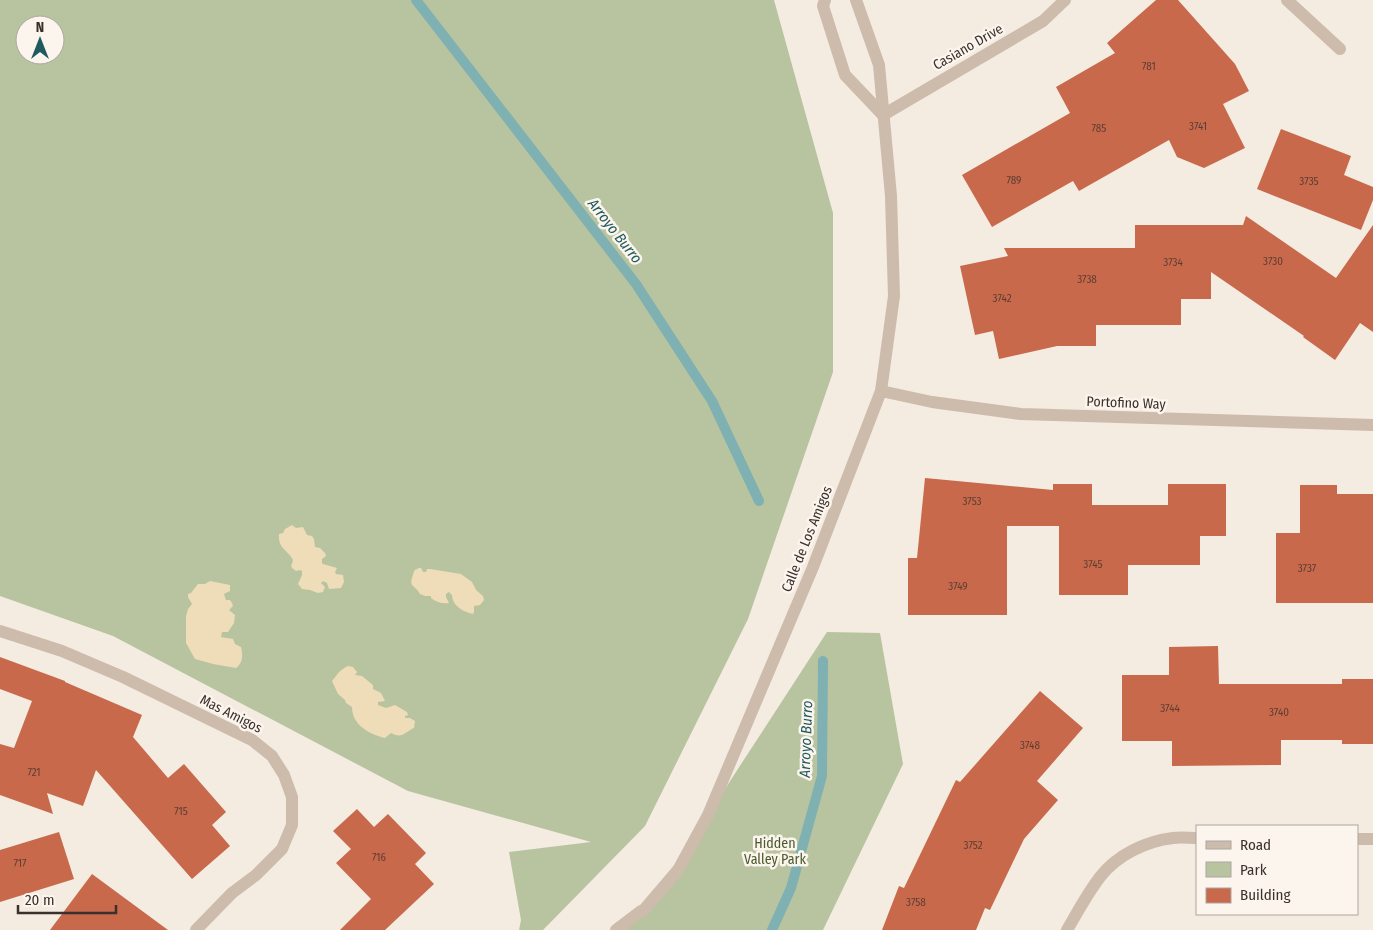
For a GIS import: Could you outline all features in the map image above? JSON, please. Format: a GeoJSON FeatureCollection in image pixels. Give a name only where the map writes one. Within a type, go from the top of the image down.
{"type":"FeatureCollection","features":[{"type":"Feature","properties":{"kind":"street"},"geometry":{"type":"LineString","coordinates":[[824,0],[823,6],[845,75],[883,115]]}},
{"type":"Feature","properties":{"kind":"street","name":"Calle de Los Amigos"},"geometry":{"type":"LineString","coordinates":[[616,930],[642,911],[678,870],[708,815],[813,567],[881,391],[894,296],[891,196],[878,64],[856,0]]}},
{"type":"Feature","properties":{"kind":"street","name":"Casiano Drive"},"geometry":{"type":"LineString","coordinates":[[883,115],[1044,21],[1065,0]]}},
{"type":"Feature","properties":{"kind":"street"},"geometry":{"type":"LineString","coordinates":[[1287,0],[1340,49]]}},
{"type":"Feature","properties":{"kind":"street","name":"Portofino Way"},"geometry":{"type":"LineString","coordinates":[[881,391],[932,402],[1020,414],[1373,425]]}},
{"type":"Feature","properties":{"kind":"street","name":"Mas Amigos"},"geometry":{"type":"LineString","coordinates":[[0,631],[62,651],[124,678],[252,740],[272,756],[284,775],[292,797],[292,825],[282,849],[256,875],[232,893],[196,930]]}},
{"type":"Feature","properties":{"kind":"street"},"geometry":{"type":"LineString","coordinates":[[1066,930],[1100,876],[1127,854],[1142,846],[1158,841],[1175,838],[1196,838]]}},
{"type":"Feature","properties":{"kind":"street"},"geometry":{"type":"LineString","coordinates":[[1358,839],[1373,839]]}},
{"type":"Feature","properties":{"kind":"green space"},"geometry":{"type":"Polygon","coordinates":[[[0,0],[774,0],[833,213],[833,372],[748,619],[645,826],[543,930],[519,930],[521,920],[509,852],[591,842],[408,791],[113,636],[0,596],[0,0]]]}},
{"type":"Feature","properties":{"kind":"green space","name":"Hidden Valley Park"},"geometry":{"type":"Polygon","coordinates":[[[827,632],[880,633],[903,764],[823,930],[616,930],[678,870],[708,815],[827,632]]]}},
{"type":"Feature","properties":{"kind":"sand"},"geometry":{"type":"Polygon","coordinates":[[[292,525],[296,528],[303,527],[307,535],[312,536],[314,539],[315,547],[320,548],[325,553],[326,556],[322,559],[322,563],[337,568],[336,574],[343,575],[344,582],[341,588],[329,589],[327,583],[323,581],[321,583],[325,587],[323,592],[318,593],[302,589],[298,584],[302,571],[296,571],[292,568],[293,560],[281,546],[279,539],[279,534],[292,525]]]}},
{"type":"Feature","properties":{"kind":"sand"},"geometry":{"type":"Polygon","coordinates":[[[419,568],[423,572],[430,569],[461,574],[472,582],[484,600],[480,605],[474,606],[473,614],[459,608],[449,592],[446,594],[446,597],[449,603],[437,602],[431,596],[420,594],[411,582],[414,570],[419,568]]]}},
{"type":"Feature","properties":{"kind":"sand"},"geometry":{"type":"Polygon","coordinates":[[[210,581],[230,585],[230,591],[224,594],[226,600],[230,600],[232,603],[233,606],[229,610],[235,615],[234,623],[228,632],[222,632],[221,637],[233,639],[235,644],[241,647],[242,659],[236,668],[195,659],[186,643],[186,616],[192,604],[188,594],[198,584],[205,584],[210,581]]]}},
{"type":"Feature","properties":{"kind":"sand"},"geometry":{"type":"Polygon","coordinates":[[[348,666],[353,667],[357,672],[355,675],[362,676],[373,685],[373,689],[381,693],[385,701],[378,702],[378,705],[386,708],[395,705],[407,712],[408,715],[405,718],[415,721],[414,728],[403,735],[391,733],[385,738],[362,728],[355,719],[352,707],[338,694],[332,681],[340,671],[348,666]]]}},
{"type":"Feature","properties":{"kind":"building"},"geometry":{"type":"Polygon","coordinates":[[[1156,0],[1178,0],[1235,64],[1249,91],[1223,104],[1245,148],[1204,168],[1177,157],[1169,140],[1079,191],[1073,181],[992,227],[962,175],[1070,113],[1056,87],[1115,53],[1107,43],[1156,0]]]}},
{"type":"Feature","properties":{"kind":"building"},"geometry":{"type":"Polygon","coordinates":[[[1281,129],[1351,156],[1344,175],[1373,187],[1373,200],[1361,230],[1257,189],[1281,129]]]}},
{"type":"Feature","properties":{"kind":"building"},"geometry":{"type":"Polygon","coordinates":[[[1246,216],[1336,278],[1373,225],[1373,332],[1360,323],[1335,360],[1304,336],[1211,272],[1211,299],[1181,299],[1181,325],[1096,325],[1096,346],[1057,346],[999,359],[993,331],[975,335],[960,266],[1008,256],[1004,248],[1135,248],[1135,225],[1243,225],[1246,216]]]}},
{"type":"Feature","properties":{"kind":"building"},"geometry":{"type":"Polygon","coordinates":[[[925,478],[1053,490],[1053,484],[1092,484],[1092,505],[1168,505],[1168,484],[1226,484],[1226,536],[1200,536],[1200,565],[1128,565],[1128,595],[1059,595],[1059,526],[1007,526],[1007,615],[908,615],[908,558],[917,558],[925,478]]]}},
{"type":"Feature","properties":{"kind":"building"},"geometry":{"type":"Polygon","coordinates":[[[1300,485],[1337,485],[1337,494],[1373,494],[1373,603],[1276,603],[1276,533],[1300,533],[1300,485]]]}},
{"type":"Feature","properties":{"kind":"building"},"geometry":{"type":"Polygon","coordinates":[[[1218,646],[1219,684],[1342,684],[1342,679],[1373,679],[1373,744],[1342,744],[1342,740],[1281,740],[1281,765],[1172,766],[1172,741],[1122,741],[1122,675],[1169,675],[1169,647],[1218,646]]]}},
{"type":"Feature","properties":{"kind":"building"},"geometry":{"type":"Polygon","coordinates":[[[0,657],[65,681],[142,715],[133,737],[168,778],[184,764],[226,812],[212,825],[230,846],[192,879],[96,770],[83,806],[47,793],[53,814],[0,795],[0,744],[14,748],[32,701],[0,689],[0,657]]]}},
{"type":"Feature","properties":{"kind":"building"},"geometry":{"type":"Polygon","coordinates":[[[1040,691],[1083,728],[1037,781],[1058,800],[1024,839],[990,910],[985,908],[976,930],[882,930],[899,886],[904,888],[956,780],[960,782],[1040,691]]]}},
{"type":"Feature","properties":{"kind":"building"},"geometry":{"type":"Polygon","coordinates":[[[357,809],[374,827],[388,814],[426,853],[415,864],[434,884],[385,930],[340,930],[371,899],[336,863],[351,849],[333,831],[357,809]]]}},
{"type":"Feature","properties":{"kind":"building"},"geometry":{"type":"Polygon","coordinates":[[[59,832],[74,879],[0,902],[0,850],[59,832]]]}},
{"type":"Feature","properties":{"kind":"building"},"geometry":{"type":"Polygon","coordinates":[[[92,874],[168,930],[50,930],[92,874]]]}},
{"type":"Feature","properties":{"kind":"waterway","name":"Arroyo Burro"},"geometry":{"type":"LineString","coordinates":[[416,0],[636,284],[712,401],[759,501]]}},
{"type":"Feature","properties":{"kind":"waterway","name":"Arroyo Burro"},"geometry":{"type":"LineString","coordinates":[[772,930],[791,888],[822,776],[823,661]]}}]}
